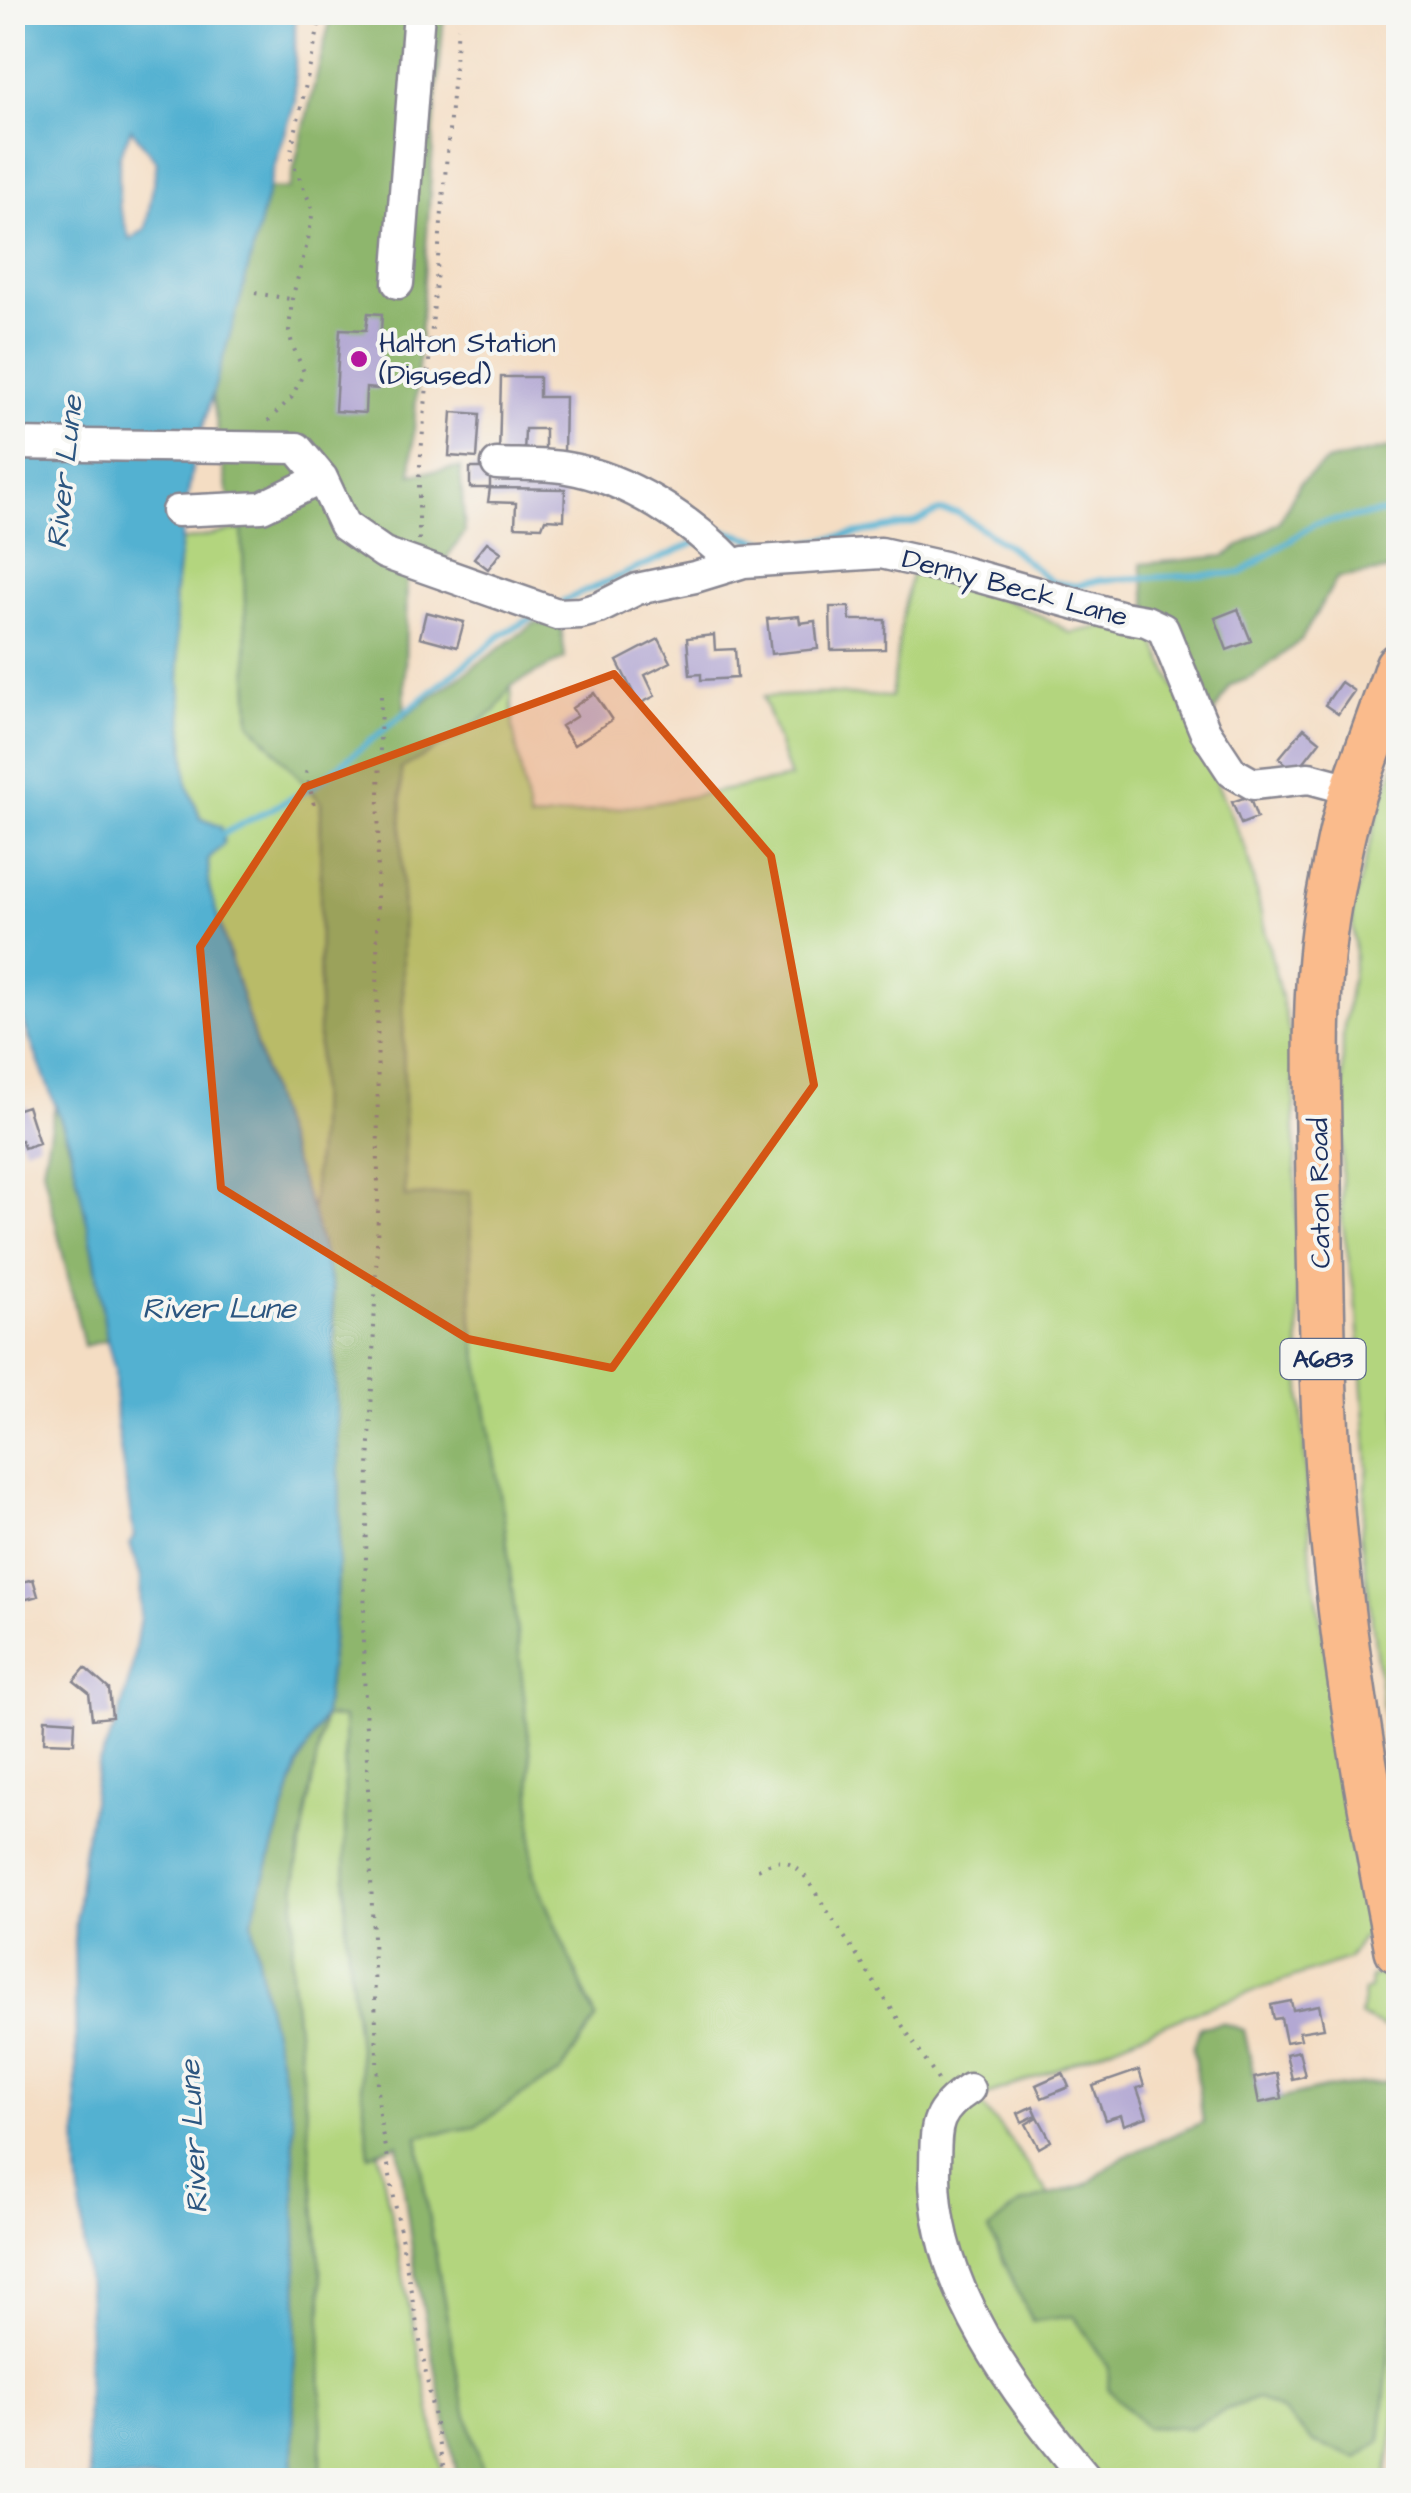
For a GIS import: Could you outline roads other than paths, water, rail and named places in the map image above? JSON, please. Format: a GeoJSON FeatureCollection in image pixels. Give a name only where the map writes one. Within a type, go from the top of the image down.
{"type":"FeatureCollection","features":[{"type":"Feature","properties":{"kind":"highway","name":"Caton Road"},"geometry":{"type":"LineString","coordinates":[[1398,666],[1354,790],[1328,904],[1322,944],[1318,1056],[1326,1431],[1339,1589],[1374,1827],[1398,1950]]}},
{"type":"Feature","properties":{"kind":"street"},"geometry":{"type":"LineString","coordinates":[[398,283],[418,12]]}},
{"type":"Feature","properties":{"kind":"street","name":"Denny Beck Lane"},"geometry":{"type":"LineString","coordinates":[[12,444],[297,448],[322,478],[344,525],[384,554],[543,609],[581,612],[599,608],[636,589],[695,577],[716,549],[744,562],[881,554],[944,567],[1146,621],[1163,630],[1204,731],[1232,772],[1252,784],[1310,778],[1354,790]]}},
{"type":"Feature","properties":{"kind":"street"},"geometry":{"type":"LineString","coordinates":[[497,464],[566,467],[612,479],[660,505],[716,549]]}},
{"type":"Feature","properties":{"kind":"street"},"geometry":{"type":"LineString","coordinates":[[177,511],[262,507],[322,478]]}},
{"type":"Feature","properties":{"kind":"street"},"geometry":{"type":"LineString","coordinates":[[960,2094],[940,2114],[934,2180],[940,2227],[952,2271],[973,2319],[1012,2381],[1088,2480]]}},
{"type":"Feature","properties":{"kind":"water","name":"River Lune"},"geometry":{"type":"Polygon","coordinates":[[[13,13],[295,13],[295,102],[193,461],[174,597],[187,783],[200,818],[221,827],[224,844],[208,859],[209,888],[283,1134],[312,1212],[332,1290],[340,1505],[337,1594],[324,1716],[297,1767],[252,1920],[293,2120],[298,2307],[293,2480],[90,2480],[86,2437],[89,2303],[78,2170],[74,1940],[98,1765],[118,1720],[131,1673],[140,1617],[141,1578],[130,1544],[134,1536],[116,1422],[115,1370],[94,1253],[69,1141],[13,995],[13,13]],[[131,129],[119,157],[119,206],[130,240],[146,228],[157,162],[131,129]]]}},
{"type":"Feature","properties":{"kind":"waterway"},"geometry":{"type":"LineString","coordinates":[[800,544],[914,523],[939,511],[958,513],[1052,582],[1076,586],[1100,580],[1241,573],[1314,524],[1398,510]]}},
{"type":"Feature","properties":{"kind":"waterway"},"geometry":{"type":"LineString","coordinates":[[713,534],[721,530],[782,547]]}},
{"type":"Feature","properties":{"kind":"waterway"},"geometry":{"type":"LineString","coordinates":[[563,601],[697,542]]}},
{"type":"Feature","properties":{"kind":"waterway"},"geometry":{"type":"LineString","coordinates":[[217,837],[313,787],[504,633],[534,617]]}},
{"type":"Feature","properties":{"kind":"place","name":"Halton Station (Disused)"},"geometry":{"type":"Point","coordinates":[359,359]}}]}
